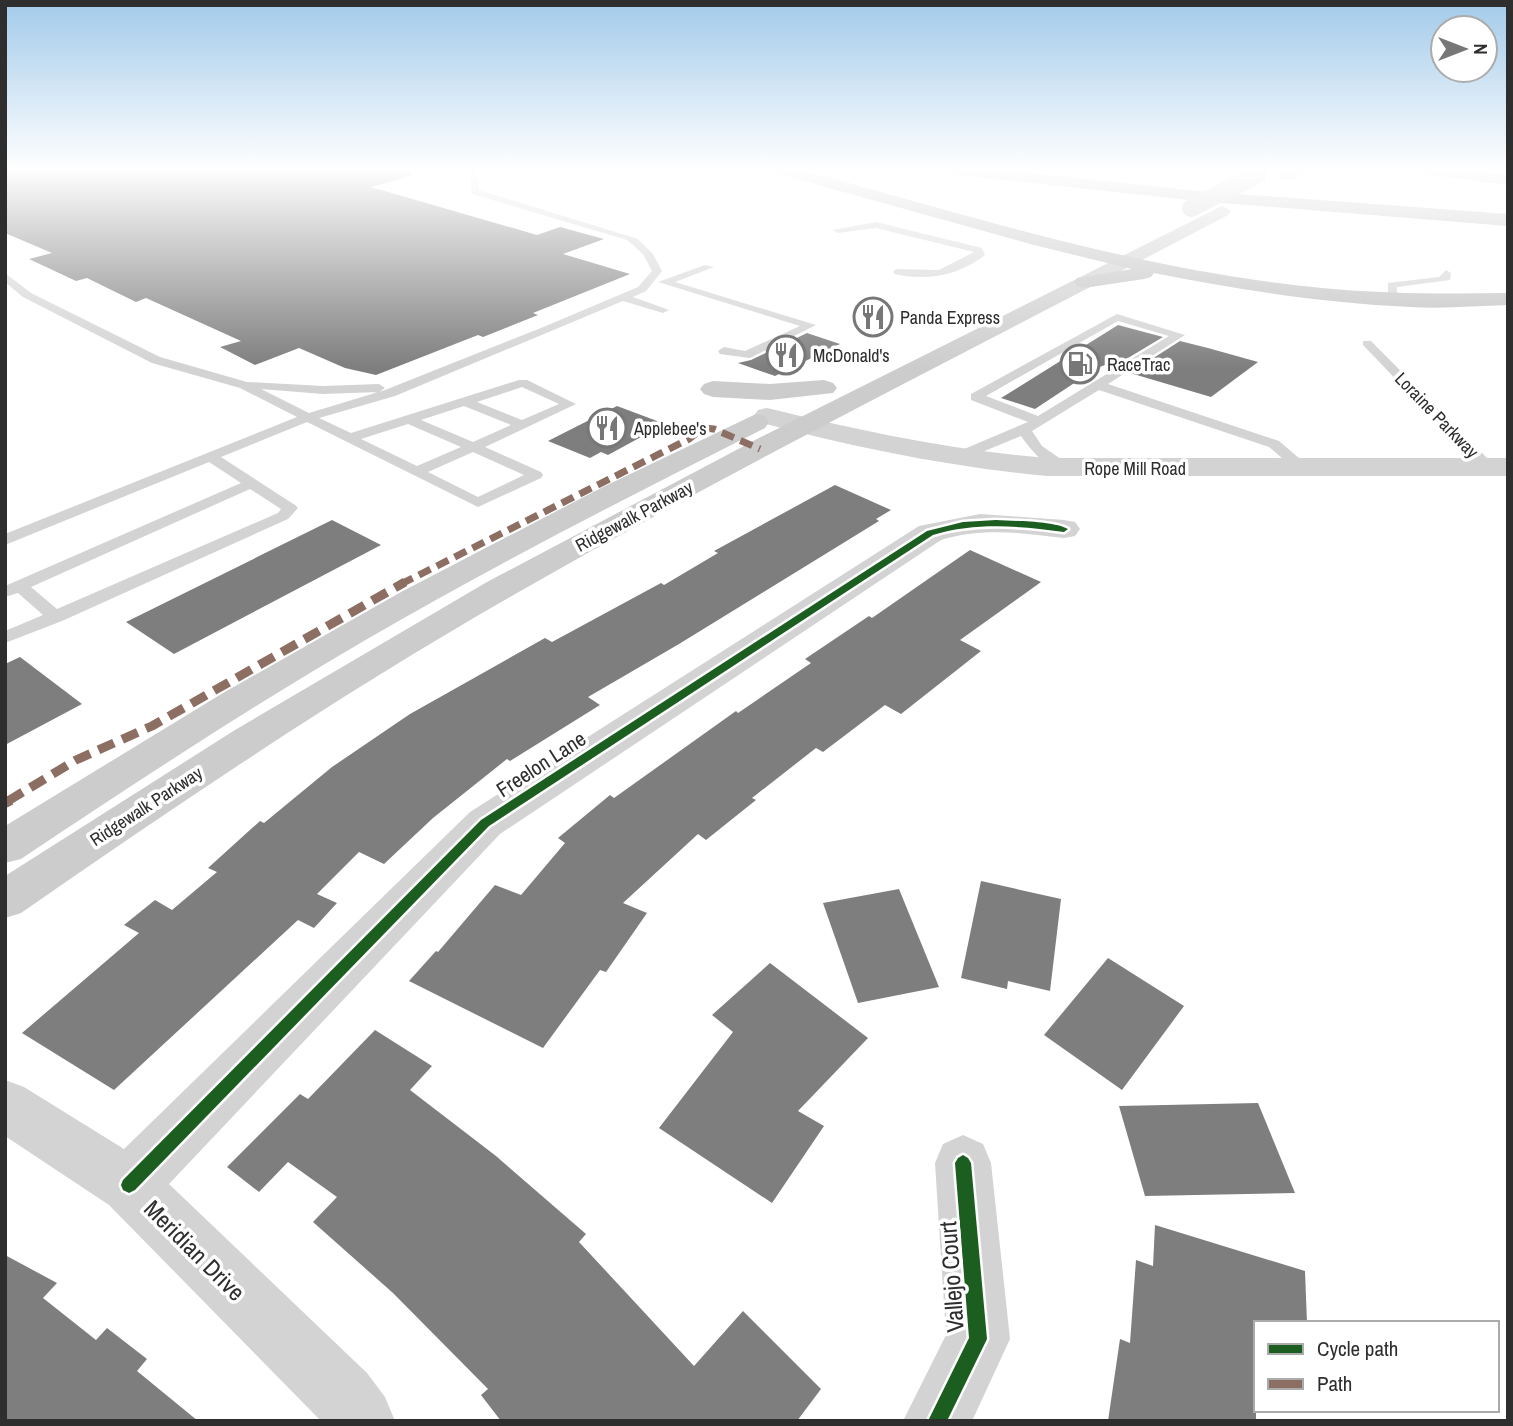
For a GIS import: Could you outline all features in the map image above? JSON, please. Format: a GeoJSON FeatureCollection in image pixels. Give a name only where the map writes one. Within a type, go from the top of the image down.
{"type":"FeatureCollection","features":[{"type":"Feature","properties":{"kind":"highway"},"geometry":{"type":"LineString","coordinates":[[1021,235],[1126,261],[1260,288],[1393,300],[1508,299]]}},
{"type":"Feature","properties":{"kind":"highway"},"geometry":{"type":"LineString","coordinates":[[1049,242],[1070,257],[1077,277],[1139,273],[1185,274]]}},
{"type":"Feature","properties":{"kind":"main road","name":"Ridgewalk Parkway"},"geometry":{"type":"LineString","coordinates":[[5,900],[271,724],[392,651],[550,561],[1077,277],[1102,255],[1141,235]]}},
{"type":"Feature","properties":{"kind":"main road","name":"Ridgewalk Parkway"},"geometry":{"type":"LineString","coordinates":[[895,354],[1077,277],[1126,261],[1177,235]]}},
{"type":"Feature","properties":{"kind":"main road","name":"Ridgewalk Parkway"},"geometry":{"type":"LineString","coordinates":[[5,847],[200,723],[396,608],[547,527],[847,376]]}},
{"type":"Feature","properties":{"kind":"main road"},"geometry":{"type":"LineString","coordinates":[[713,389],[770,392],[824,388]]}},
{"type":"Feature","properties":{"kind":"street","name":"Rope Mill Road"},"geometry":{"type":"LineString","coordinates":[[767,416],[955,458],[1063,467],[1302,467],[1501,473]]}},
{"type":"Feature","properties":{"kind":"street","name":"Freelon Lane"},"geometry":{"type":"LineString","coordinates":[[129,1185],[485,823],[930,533],[954,524],[999,521],[1063,529]]}},
{"type":"Feature","properties":{"kind":"street","name":"Meridian Drive"},"geometry":{"type":"LineString","coordinates":[[5,1105],[129,1185],[344,1396],[361,1421]]}},
{"type":"Feature","properties":{"kind":"street","name":"Vallejo Court"},"geometry":{"type":"LineString","coordinates":[[937,1421],[978,1339],[963,1163]]}},
{"type":"Feature","properties":{"kind":"lane"},"geometry":{"type":"LineString","coordinates":[[618,235],[638,243],[654,262],[657,271],[642,289]]}},
{"type":"Feature","properties":{"kind":"lane"},"geometry":{"type":"LineString","coordinates":[[898,272],[928,277],[980,255],[979,250],[917,235]]}},
{"type":"Feature","properties":{"kind":"lane"},"geometry":{"type":"LineString","coordinates":[[5,540],[308,417],[390,393],[642,289],[709,267]]}},
{"type":"Feature","properties":{"kind":"lane"},"geometry":{"type":"LineString","coordinates":[[1393,300],[1392,285],[1402,281],[1439,280],[1446,278],[1446,274]]}},
{"type":"Feature","properties":{"kind":"lane"},"geometry":{"type":"LineString","coordinates":[[5,276],[27,295],[156,360],[234,383],[308,417],[478,503],[536,475],[411,420]]}},
{"type":"Feature","properties":{"kind":"lane"},"geometry":{"type":"LineString","coordinates":[[665,282],[810,325],[746,355],[724,351]]}},
{"type":"Feature","properties":{"kind":"lane"},"geometry":{"type":"LineString","coordinates":[[622,297],[663,310]]}},
{"type":"Feature","properties":{"kind":"lane"},"geometry":{"type":"LineString","coordinates":[[955,458],[1024,430],[1039,421],[1098,385],[1179,335],[1117,317],[976,397],[1039,421]]}},
{"type":"Feature","properties":{"kind":"lane","name":"Loraine Parkway"},"geometry":{"type":"LineString","coordinates":[[1367,343],[1501,473]]}},
{"type":"Feature","properties":{"kind":"lane"},"geometry":{"type":"LineString","coordinates":[[234,383],[323,390],[369,389],[411,384]]}},
{"type":"Feature","properties":{"kind":"lane"},"geometry":{"type":"LineString","coordinates":[[350,438],[523,383],[570,404],[416,472]]}},
{"type":"Feature","properties":{"kind":"lane"},"geometry":{"type":"LineString","coordinates":[[1098,385],[1275,444],[1302,467]]}},
{"type":"Feature","properties":{"kind":"lane"},"geometry":{"type":"LineString","coordinates":[[468,402],[522,425]]}},
{"type":"Feature","properties":{"kind":"lane"},"geometry":{"type":"LineString","coordinates":[[1024,430],[1037,449],[1063,467]]}},
{"type":"Feature","properties":{"kind":"lane"},"geometry":{"type":"LineString","coordinates":[[5,638],[283,516],[290,508],[209,457]]}},
{"type":"Feature","properties":{"kind":"lane"},"geometry":{"type":"LineString","coordinates":[[9,587],[252,483]]}},
{"type":"Feature","properties":{"kind":"lane"},"geometry":{"type":"LineString","coordinates":[[9,587],[55,617]]}},
{"type":"Feature","properties":{"kind":"building"},"geometry":{"type":"Polygon","coordinates":[[[9,235],[588,235],[604,239],[563,254],[630,274],[533,313],[538,315],[483,337],[478,335],[376,375],[345,368],[299,348],[255,365],[220,347],[241,341],[146,298],[136,302],[87,278],[76,281],[29,259],[52,253],[9,235]]]}},
{"type":"Feature","properties":{"kind":"building"},"geometry":{"type":"Polygon","coordinates":[[[1118,325],[1163,337],[1113,367],[1105,365],[1097,368],[1035,409],[1001,398],[1118,325]]]}},
{"type":"Feature","properties":{"kind":"building"},"geometry":{"type":"Polygon","coordinates":[[[807,333],[840,344],[775,376],[738,363],[751,360],[807,333]]]}},
{"type":"Feature","properties":{"kind":"building"},"geometry":{"type":"Polygon","coordinates":[[[1180,341],[1258,362],[1211,397],[1130,373],[1180,341]]]}},
{"type":"Feature","properties":{"kind":"building"},"geometry":{"type":"Polygon","coordinates":[[[617,406],[665,424],[608,455],[601,452],[590,458],[548,441],[617,406]]]}},
{"type":"Feature","properties":{"kind":"building"},"geometry":{"type":"Polygon","coordinates":[[[835,485],[891,510],[876,519],[879,521],[588,697],[600,705],[510,761],[507,759],[433,818],[384,864],[359,852],[317,894],[337,903],[314,928],[298,920],[114,1090],[22,1033],[139,933],[124,925],[155,900],[172,910],[217,872],[208,868],[260,821],[264,823],[332,767],[410,714],[545,638],[552,642],[661,583],[664,585],[718,553],[714,551],[835,485]]]}},
{"type":"Feature","properties":{"kind":"building"},"geometry":{"type":"Polygon","coordinates":[[[332,520],[381,545],[174,654],[126,622],[332,520]]]}},
{"type":"Feature","properties":{"kind":"building"},"geometry":{"type":"Polygon","coordinates":[[[970,550],[1041,582],[960,640],[981,651],[901,714],[885,705],[823,752],[816,748],[752,798],[756,800],[706,840],[698,834],[623,903],[647,913],[606,972],[600,970],[543,1048],[409,981],[436,951],[438,952],[495,885],[521,895],[565,843],[558,838],[610,795],[614,798],[736,711],[738,713],[811,663],[805,659],[869,616],[872,618],[970,550]]]}},
{"type":"Feature","properties":{"kind":"building"},"geometry":{"type":"Polygon","coordinates":[[[20,657],[82,704],[5,745],[5,664],[20,657]]]}},
{"type":"Feature","properties":{"kind":"building"},"geometry":{"type":"Polygon","coordinates":[[[981,881],[1061,899],[1050,991],[1008,981],[1007,989],[961,978],[981,881]]]}},
{"type":"Feature","properties":{"kind":"building"},"geometry":{"type":"Polygon","coordinates":[[[899,889],[939,987],[858,1003],[823,903],[899,889]]]}},
{"type":"Feature","properties":{"kind":"building"},"geometry":{"type":"Polygon","coordinates":[[[1108,958],[1184,1006],[1122,1090],[1044,1035],[1108,958]]]}},
{"type":"Feature","properties":{"kind":"building"},"geometry":{"type":"Polygon","coordinates":[[[770,963],[868,1038],[798,1111],[824,1126],[772,1203],[659,1128],[733,1032],[712,1015],[770,963]]]}},
{"type":"Feature","properties":{"kind":"building"},"geometry":{"type":"Polygon","coordinates":[[[375,1030],[432,1066],[410,1090],[496,1156],[586,1234],[579,1242],[694,1366],[743,1311],[821,1389],[797,1421],[501,1421],[481,1395],[488,1389],[393,1293],[313,1222],[337,1197],[288,1162],[259,1192],[227,1167],[300,1094],[308,1099],[375,1030]]]}},
{"type":"Feature","properties":{"kind":"building"},"geometry":{"type":"Polygon","coordinates":[[[1258,1103],[1295,1193],[1145,1196],[1119,1106],[1258,1103]]]}},
{"type":"Feature","properties":{"kind":"building"},"geometry":{"type":"Polygon","coordinates":[[[1155,1225],[1305,1271],[1307,1321],[1254,1321],[1256,1421],[1108,1421],[1120,1339],[1130,1343],[1136,1260],[1153,1266],[1155,1225]]]}},
{"type":"Feature","properties":{"kind":"building"},"geometry":{"type":"Polygon","coordinates":[[[5,1255],[57,1283],[43,1298],[96,1340],[107,1328],[147,1359],[137,1371],[198,1421],[5,1421],[5,1255]]]}},
{"type":"Feature","properties":{"kind":"marked path"},"geometry":{"type":"LineString","coordinates":[[5,803],[76,760],[152,726],[357,607],[689,439],[703,428],[714,429],[760,449]]}},
{"type":"Feature","properties":{"kind":"cycle path"},"geometry":{"type":"LineString","coordinates":[[129,1185],[485,823],[930,533],[980,523],[1013,523],[1064,529]]}},
{"type":"Feature","properties":{"kind":"cycle path"},"geometry":{"type":"LineString","coordinates":[[937,1421],[978,1339],[963,1163]]}},
{"type":"Feature","properties":{"kind":"place","name":"Panda Express"},"geometry":{"type":"Point","coordinates":[873,317]}},
{"type":"Feature","properties":{"kind":"place","name":"McDonald's"},"geometry":{"type":"Point","coordinates":[786,355]}},
{"type":"Feature","properties":{"kind":"place","name":"RaceTrac"},"geometry":{"type":"Point","coordinates":[1080,364]}},
{"type":"Feature","properties":{"kind":"place","name":"Applebee's"},"geometry":{"type":"Point","coordinates":[607,428]}}]}
